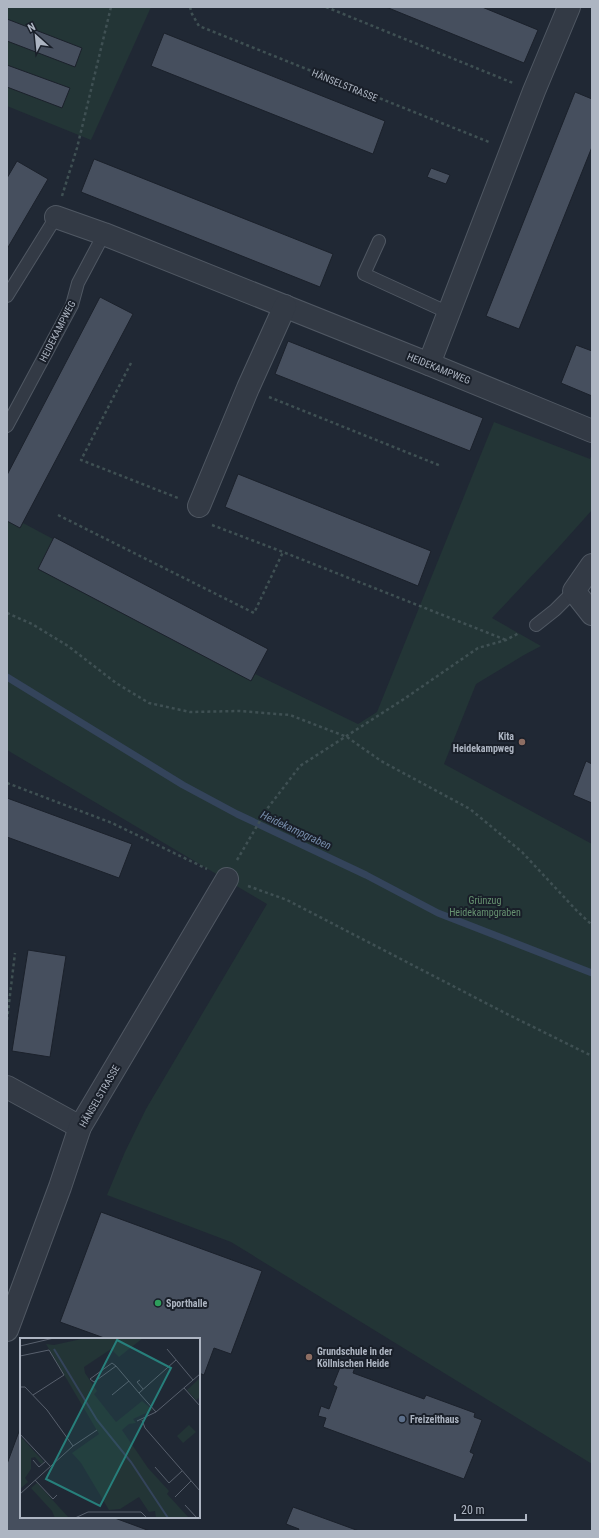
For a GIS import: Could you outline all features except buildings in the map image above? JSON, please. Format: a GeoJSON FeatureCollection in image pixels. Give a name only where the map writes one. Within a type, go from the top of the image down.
{"type":"FeatureCollection","features":[{"type":"Feature","properties":{"kind":"street"},"geometry":{"type":"LineString","coordinates":[[429,364],[534,91],[569,7]]}},
{"type":"Feature","properties":{"kind":"street","name":"HEIDEKAMPWEG"},"geometry":{"type":"LineString","coordinates":[[56,217],[104,234],[592,431]]}},
{"type":"Feature","properties":{"kind":"street"},"geometry":{"type":"LineString","coordinates":[[199,506],[284,306]]}},
{"type":"Feature","properties":{"kind":"street"},"geometry":{"type":"LineString","coordinates":[[592,565],[574,591],[592,614]]}},
{"type":"Feature","properties":{"kind":"street","name":"HÄNSELSTRASSE"},"geometry":{"type":"LineString","coordinates":[[7,1330],[60,1187],[80,1127],[232,870]]}},
{"type":"Feature","properties":{"kind":"street"},"geometry":{"type":"LineString","coordinates":[[7,1087],[80,1127]]}},
{"type":"Feature","properties":{"kind":"lane"},"geometry":{"type":"LineString","coordinates":[[7,296],[56,217]]}},
{"type":"Feature","properties":{"kind":"lane","name":"HEIDEKAMPWEG"},"geometry":{"type":"LineString","coordinates":[[7,426],[72,305],[78,284],[104,234]]}},
{"type":"Feature","properties":{"kind":"lane"},"geometry":{"type":"LineString","coordinates":[[379,241],[364,274],[449,313]]}},
{"type":"Feature","properties":{"kind":"lane"},"geometry":{"type":"LineString","coordinates":[[536,625],[555,610],[574,591]]}},
{"type":"Feature","properties":{"kind":"path"},"geometry":{"type":"LineString","coordinates":[[56,217],[77,148],[111,7]]}},
{"type":"Feature","properties":{"kind":"path","name":"HÄNSELSTRASSE"},"geometry":{"type":"LineString","coordinates":[[190,7],[199,26],[511,151]]}},
{"type":"Feature","properties":{"kind":"path"},"geometry":{"type":"LineString","coordinates":[[326,7],[534,91]]}},
{"type":"Feature","properties":{"kind":"path"},"geometry":{"type":"LineString","coordinates":[[131,363],[81,460],[199,506]]}},
{"type":"Feature","properties":{"kind":"path"},"geometry":{"type":"LineString","coordinates":[[248,388],[441,466]]}},
{"type":"Feature","properties":{"kind":"path"},"geometry":{"type":"LineString","coordinates":[[58,515],[254,613],[283,552]]}},
{"type":"Feature","properties":{"kind":"path"},"geometry":{"type":"LineString","coordinates":[[210,524],[506,640]]}},
{"type":"Feature","properties":{"kind":"path"},"geometry":{"type":"LineString","coordinates":[[7,612],[32,624],[68,646],[116,684],[149,703],[190,712],[239,710],[290,715],[347,737],[381,761],[470,809],[522,852],[592,925]]}},
{"type":"Feature","properties":{"kind":"path"},"geometry":{"type":"LineString","coordinates":[[232,870],[267,809],[300,766],[347,737],[478,648],[506,640],[536,625]]}},
{"type":"Feature","properties":{"kind":"path"},"geometry":{"type":"LineString","coordinates":[[7,783],[232,870],[505,1013],[592,1056]]}},
{"type":"Feature","properties":{"kind":"path"},"geometry":{"type":"LineString","coordinates":[[7,1020],[15,953]]}},
{"type":"Feature","properties":{"kind":"green space"},"geometry":{"type":"Polygon","coordinates":[[[7,7],[151,7],[91,140],[7,106],[7,7]]]}},
{"type":"Feature","properties":{"kind":"green space","name":"Grünzug Heidekampgraben"},"geometry":{"type":"Polygon","coordinates":[[[494,422],[590,459],[592,454],[592,510],[492,618],[541,646],[476,684],[444,764],[592,844],[592,1464],[231,1242],[107,1195],[125,1152],[146,1109],[267,904],[7,750],[7,521],[23,523],[53,539],[38,569],[251,681],[255,674],[358,724],[377,712],[494,422]]]}},
{"type":"Feature","properties":{"kind":"waterway","name":"Heidekampgraben"},"geometry":{"type":"LineString","coordinates":[[7,677],[183,785],[237,814],[366,875],[438,913],[592,973]]}},
{"type":"Feature","properties":{"kind":"place","name":"Kita Heidekampweg"},"geometry":{"type":"Point","coordinates":[522,742]}},
{"type":"Feature","properties":{"kind":"place","name":"Sporthalle"},"geometry":{"type":"Point","coordinates":[158,1303]}},
{"type":"Feature","properties":{"kind":"place","name":"Grundschule in der Köllnischen Heide"},"geometry":{"type":"Point","coordinates":[309,1357]}},
{"type":"Feature","properties":{"kind":"place","name":"Freizeithaus"},"geometry":{"type":"Point","coordinates":[402,1419]}}]}
